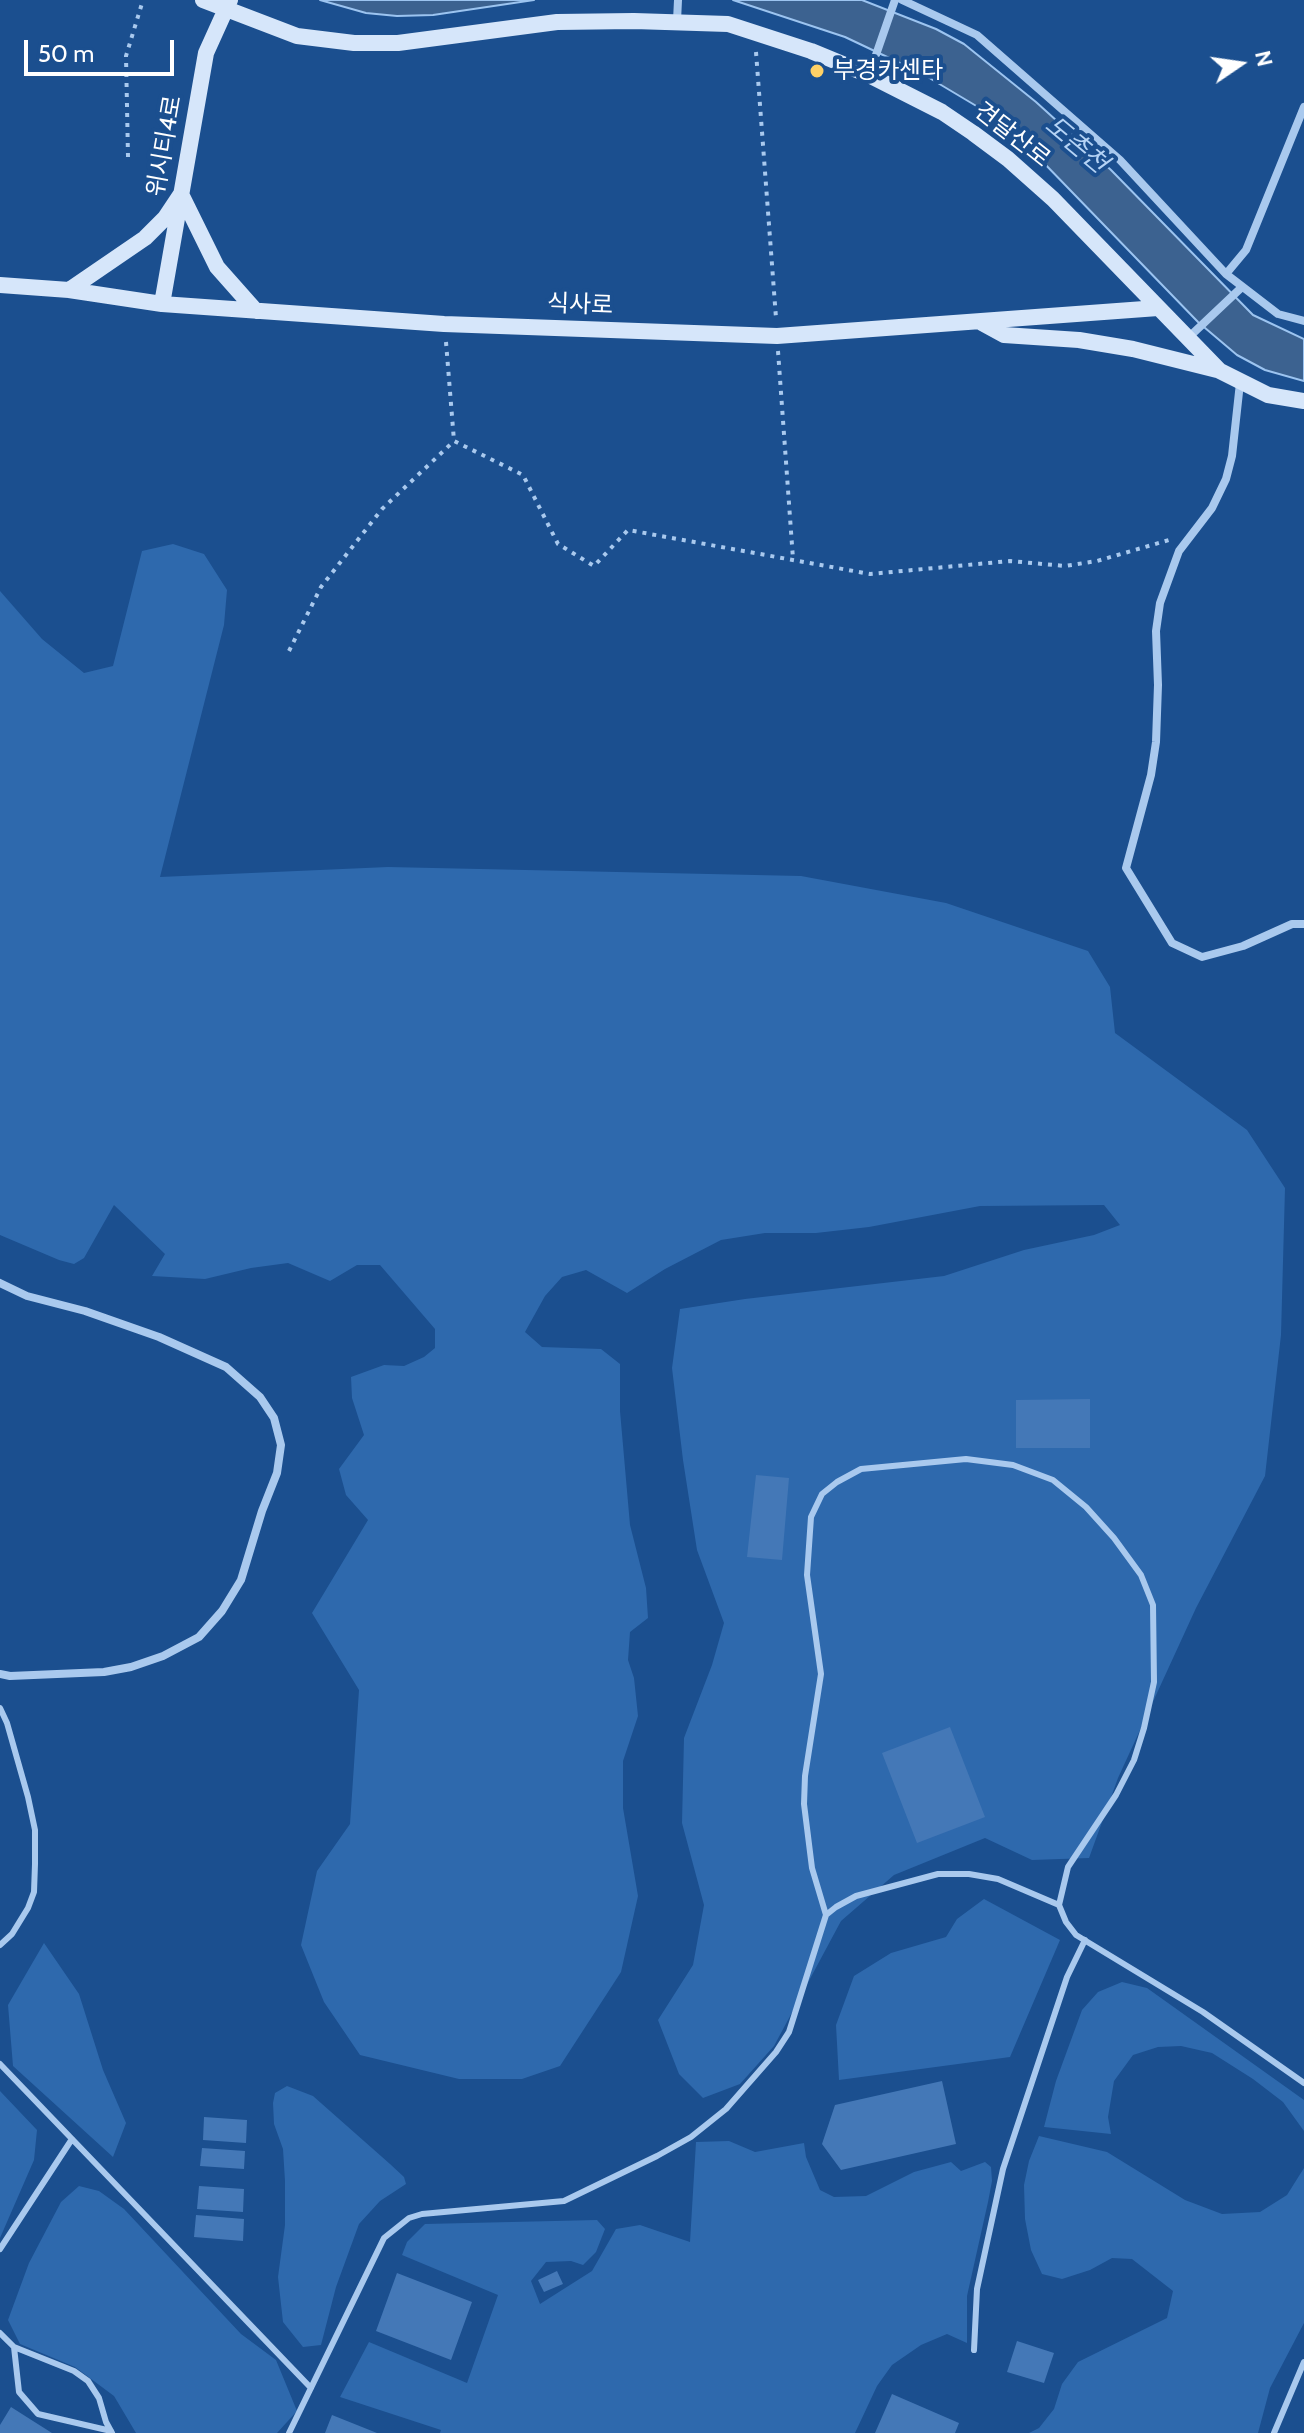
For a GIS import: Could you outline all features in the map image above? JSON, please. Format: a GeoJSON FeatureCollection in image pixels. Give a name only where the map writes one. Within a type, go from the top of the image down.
{"type":"FeatureCollection","features":[{"type":"Feature","properties":{"kind":"street","name":"견달산로"},"geometry":{"type":"LineString","coordinates":[[203,0],[228,4],[297,36],[354,43],[398,43],[678,10],[870,68],[942,112],[1008,159],[1053,199],[1158,308],[1191,335],[1220,371],[1268,395],[1304,401]]}},
{"type":"Feature","properties":{"kind":"street"},"geometry":{"type":"LineString","coordinates":[[902,0],[977,35],[1120,160],[1238,290],[1278,314],[1304,321]]}},
{"type":"Feature","properties":{"kind":"street"},"geometry":{"type":"LineString","coordinates":[[870,68],[894,3]]}},
{"type":"Feature","properties":{"kind":"street","name":"위시티4로"},"geometry":{"type":"LineString","coordinates":[[162,304],[206,53],[228,4]]}},
{"type":"Feature","properties":{"kind":"street"},"geometry":{"type":"LineString","coordinates":[[1226,274],[1246,250],[1304,107]]}},
{"type":"Feature","properties":{"kind":"street"},"geometry":{"type":"LineString","coordinates":[[69,290],[145,238],[165,218],[181,194]]}},
{"type":"Feature","properties":{"kind":"street"},"geometry":{"type":"LineString","coordinates":[[181,194],[217,267],[256,311]]}},
{"type":"Feature","properties":{"kind":"street","name":"식사로"},"geometry":{"type":"LineString","coordinates":[[0,285],[69,290],[162,304],[444,324],[777,336],[1158,308]]}},
{"type":"Feature","properties":{"kind":"street"},"geometry":{"type":"LineString","coordinates":[[1191,335],[1238,290]]}},
{"type":"Feature","properties":{"kind":"street"},"geometry":{"type":"LineString","coordinates":[[981,322],[1004,335],[1079,340],[1133,349],[1220,371]]}},
{"type":"Feature","properties":{"kind":"street"},"geometry":{"type":"LineString","coordinates":[[1240,383],[1232,456],[1226,479],[1212,508],[1179,551],[1160,603],[1156,631],[1156,742],[1151,775],[1126,868],[1172,943],[1202,957],[1243,946],[1292,924],[1304,924]]}},
{"type":"Feature","properties":{"kind":"street"},"geometry":{"type":"LineString","coordinates":[[0,1283],[27,1296],[85,1311],[159,1337],[226,1367],[260,1397],[274,1418],[281,1445],[277,1473],[241,1580],[222,1611],[199,1637],[163,1656],[118,1670],[0,1674]]}},
{"type":"Feature","properties":{"kind":"lane"},"geometry":{"type":"LineString","coordinates":[[826,1915],[812,1868],[804,1804],[805,1776],[821,1674],[807,1575],[811,1517],[822,1494],[861,1469],[966,1459],[1013,1465],[1053,1480],[1086,1507],[1141,1575],[1153,1605],[1154,1682],[1144,1728],[1134,1760],[1116,1795],[1068,1867],[1059,1905],[1066,1922],[1076,1935],[1203,2012],[1304,2083]]}},
{"type":"Feature","properties":{"kind":"lane"},"geometry":{"type":"LineString","coordinates":[[0,1708],[28,1797],[35,1830],[35,1864],[34,1892],[28,1908],[12,1934],[0,1945]]}},
{"type":"Feature","properties":{"kind":"lane"},"geometry":{"type":"LineString","coordinates":[[289,2433],[384,2238],[397,2226],[422,2214],[564,2201],[691,2137],[726,2109],[789,2032],[826,1915],[836,1907],[856,1896],[938,1874],[969,1874],[998,1879],[1059,1905]]}},
{"type":"Feature","properties":{"kind":"lane"},"geometry":{"type":"LineString","coordinates":[[974,2350],[977,2289],[1003,2169],[1067,1977],[1085,1940]]}},
{"type":"Feature","properties":{"kind":"lane"},"geometry":{"type":"LineString","coordinates":[[0,2064],[311,2388]]}},
{"type":"Feature","properties":{"kind":"lane"},"geometry":{"type":"LineString","coordinates":[[0,2249],[72,2139]]}},
{"type":"Feature","properties":{"kind":"lane"},"geometry":{"type":"LineString","coordinates":[[0,2333],[14,2347],[74,2371],[88,2381],[99,2398],[111,2432]]}},
{"type":"Feature","properties":{"kind":"lane"},"geometry":{"type":"LineString","coordinates":[[14,2347],[19,2392],[38,2414],[111,2432]]}},
{"type":"Feature","properties":{"kind":"lane"},"geometry":{"type":"LineString","coordinates":[[1274,2433],[1304,2362]]}},
{"type":"Feature","properties":{"kind":"path"},"geometry":{"type":"LineString","coordinates":[[128,157],[126,56],[143,0]]}},
{"type":"Feature","properties":{"kind":"path"},"geometry":{"type":"LineString","coordinates":[[755,33],[793,559]]}},
{"type":"Feature","properties":{"kind":"path"},"geometry":{"type":"LineString","coordinates":[[444,324],[454,441]]}},
{"type":"Feature","properties":{"kind":"path"},"geometry":{"type":"LineString","coordinates":[[454,441],[523,475],[558,544],[594,566],[628,530],[870,574],[1010,561],[1065,566],[1097,561],[1194,533]]}},
{"type":"Feature","properties":{"kind":"path"},"geometry":{"type":"LineString","coordinates":[[289,651],[321,587],[382,509],[454,441]]}},
{"type":"Feature","properties":{"kind":"shaded area"},"geometry":{"type":"Polygon","coordinates":[[[173,544],[204,554],[227,590],[224,625],[160,877],[388,867],[801,876],[946,903],[1088,951],[1110,987],[1115,1033],[1247,1130],[1285,1188],[1281,1335],[1265,1476],[1196,1608],[1118,1778],[1089,1858],[1032,1860],[985,1838],[894,1875],[841,1921],[774,2046],[740,2084],[703,2098],[679,2074],[658,2020],[693,1965],[704,1905],[682,1823],[684,1738],[712,1665],[724,1623],[697,1550],[683,1460],[672,1368],[680,1309],[944,1276],[1024,1250],[1094,1235],[1120,1225],[1104,1205],[980,1206],[869,1227],[816,1233],[765,1233],[721,1240],[627,1293],[586,1270],[562,1277],[545,1296],[525,1332],[542,1347],[601,1349],[620,1364],[620,1411],[630,1525],[646,1588],[648,1618],[630,1632],[628,1660],[634,1678],[638,1716],[623,1761],[623,1808],[638,1896],[621,1972],[560,2066],[522,2079],[459,2079],[360,2055],[324,2002],[301,1945],[317,1871],[350,1824],[359,1690],[312,1613],[368,1520],[346,1495],[339,1469],[364,1435],[352,1398],[351,1377],[384,1365],[404,1366],[424,1357],[435,1348],[435,1329],[380,1265],[357,1265],[330,1281],[288,1263],[205,1279],[152,1276],[165,1254],[114,1205],[84,1258],[74,1264],[0,1235],[0,591],[42,639],[84,673],[113,666],[142,551],[173,544]]]}},
{"type":"Feature","properties":{"kind":"shaded area"},"geometry":{"type":"Polygon","coordinates":[[[984,1899],[1060,1940],[1010,2057],[839,2080],[836,2025],[854,1976],[891,1953],[946,1937],[957,1919],[984,1899]]]}},
{"type":"Feature","properties":{"kind":"shaded area"},"geometry":{"type":"Polygon","coordinates":[[[44,1943],[79,1994],[103,2070],[126,2123],[113,2157],[13,2066],[8,2005],[44,1943]]]}},
{"type":"Feature","properties":{"kind":"shaded area"},"geometry":{"type":"Polygon","coordinates":[[[1122,1982],[1147,1988],[1304,2100],[1304,2131],[1283,2102],[1253,2079],[1212,2053],[1181,2046],[1158,2047],[1133,2055],[1114,2081],[1108,2117],[1111,2134],[1044,2127],[1056,2081],[1082,2010],[1098,1992],[1122,1982]]]}},
{"type":"Feature","properties":{"kind":"shaded area"},"geometry":{"type":"Polygon","coordinates":[[[287,2086],[313,2096],[404,2177],[406,2184],[380,2201],[359,2224],[336,2287],[321,2345],[303,2347],[283,2322],[278,2277],[285,2225],[285,2181],[283,2149],[274,2124],[273,2103],[275,2093],[287,2086]]]}},
{"type":"Feature","properties":{"kind":"shaded area"},"geometry":{"type":"Polygon","coordinates":[[[0,2091],[37,2130],[34,2160],[0,2238],[0,2091]]]}},
{"type":"Feature","properties":{"kind":"shaded area"},"geometry":{"type":"Polygon","coordinates":[[[1039,2136],[1107,2152],[1185,2200],[1222,2214],[1260,2212],[1287,2195],[1304,2168],[1304,2323],[1270,2388],[1258,2433],[1029,2433],[1039,2428],[1054,2409],[1062,2384],[1078,2362],[1167,2318],[1173,2291],[1132,2259],[1112,2258],[1090,2270],[1062,2279],[1042,2274],[1031,2250],[1025,2219],[1024,2185],[1039,2136]]]}},
{"type":"Feature","properties":{"kind":"shaded area"},"geometry":{"type":"Polygon","coordinates":[[[729,2141],[755,2152],[804,2143],[806,2157],[820,2190],[834,2197],[866,2196],[914,2172],[951,2162],[961,2171],[985,2162],[991,2167],[992,2181],[967,2296],[967,2343],[947,2334],[921,2345],[892,2365],[877,2386],[855,2433],[440,2433],[441,2430],[340,2397],[369,2342],[467,2383],[498,2295],[402,2255],[407,2242],[425,2224],[597,2220],[605,2229],[596,2252],[583,2265],[571,2261],[546,2262],[531,2281],[540,2304],[592,2271],[616,2229],[640,2225],[690,2242],[696,2142],[729,2141]]]}},
{"type":"Feature","properties":{"kind":"shaded area"},"geometry":{"type":"Polygon","coordinates":[[[79,2186],[99,2191],[124,2209],[241,2334],[276,2360],[297,2411],[277,2433],[136,2433],[114,2396],[75,2367],[20,2344],[8,2320],[29,2263],[61,2202],[79,2186]]]}},
{"type":"Feature","properties":{"kind":"water"},"geometry":{"type":"Polygon","coordinates":[[[320,0],[534,0],[433,15],[397,16],[366,13],[320,0]]]}},
{"type":"Feature","properties":{"kind":"water","name":"도촌천"},"geometry":{"type":"Polygon","coordinates":[[[733,0],[862,0],[936,29],[964,44],[1036,102],[1111,170],[1253,315],[1304,339],[1304,381],[1265,370],[1237,355],[1198,322],[1040,159],[978,107],[921,73],[845,37],[733,0]]]}},
{"type":"Feature","properties":{"kind":"building"},"geometry":{"type":"Polygon","coordinates":[[[1090,1399],[1090,1448],[1016,1448],[1016,1400],[1090,1399]]]}},
{"type":"Feature","properties":{"kind":"building"},"geometry":{"type":"Polygon","coordinates":[[[756,1475],[789,1478],[782,1560],[747,1557],[756,1475]]]}},
{"type":"Feature","properties":{"kind":"building"},"geometry":{"type":"Polygon","coordinates":[[[950,1727],[985,1817],[917,1843],[882,1753],[950,1727]]]}},
{"type":"Feature","properties":{"kind":"building"},"geometry":{"type":"Polygon","coordinates":[[[942,2081],[956,2144],[841,2170],[822,2144],[835,2105],[942,2081]]]}},
{"type":"Feature","properties":{"kind":"building"},"geometry":{"type":"Polygon","coordinates":[[[204,2117],[247,2120],[246,2143],[203,2140],[204,2117]]]}},
{"type":"Feature","properties":{"kind":"building"},"geometry":{"type":"Polygon","coordinates":[[[202,2148],[245,2151],[244,2169],[200,2166],[202,2148]]]}},
{"type":"Feature","properties":{"kind":"building"},"geometry":{"type":"Polygon","coordinates":[[[199,2186],[244,2189],[243,2212],[197,2209],[199,2186]]]}},
{"type":"Feature","properties":{"kind":"building"},"geometry":{"type":"Polygon","coordinates":[[[196,2215],[244,2219],[243,2241],[194,2237],[196,2215]]]}},
{"type":"Feature","properties":{"kind":"building"},"geometry":{"type":"Polygon","coordinates":[[[557,2271],[563,2284],[544,2292],[538,2280],[557,2271]]]}},
{"type":"Feature","properties":{"kind":"building"},"geometry":{"type":"Polygon","coordinates":[[[397,2273],[472,2302],[451,2360],[376,2331],[397,2273]]]}},
{"type":"Feature","properties":{"kind":"building"},"geometry":{"type":"Polygon","coordinates":[[[1017,2341],[1054,2353],[1044,2383],[1007,2372],[1017,2341]]]}},
{"type":"Feature","properties":{"kind":"building"},"geometry":{"type":"Polygon","coordinates":[[[892,2394],[959,2423],[955,2433],[875,2433],[892,2394]]]}},
{"type":"Feature","properties":{"kind":"building"},"geometry":{"type":"Polygon","coordinates":[[[11,2407],[52,2433],[0,2433],[0,2425],[11,2407]]]}},
{"type":"Feature","properties":{"kind":"building"},"geometry":{"type":"Polygon","coordinates":[[[332,2415],[377,2433],[325,2433],[332,2415]]]}},
{"type":"Feature","properties":{"kind":"place","name":"부경카센타"},"geometry":{"type":"Point","coordinates":[817,71]}}]}
